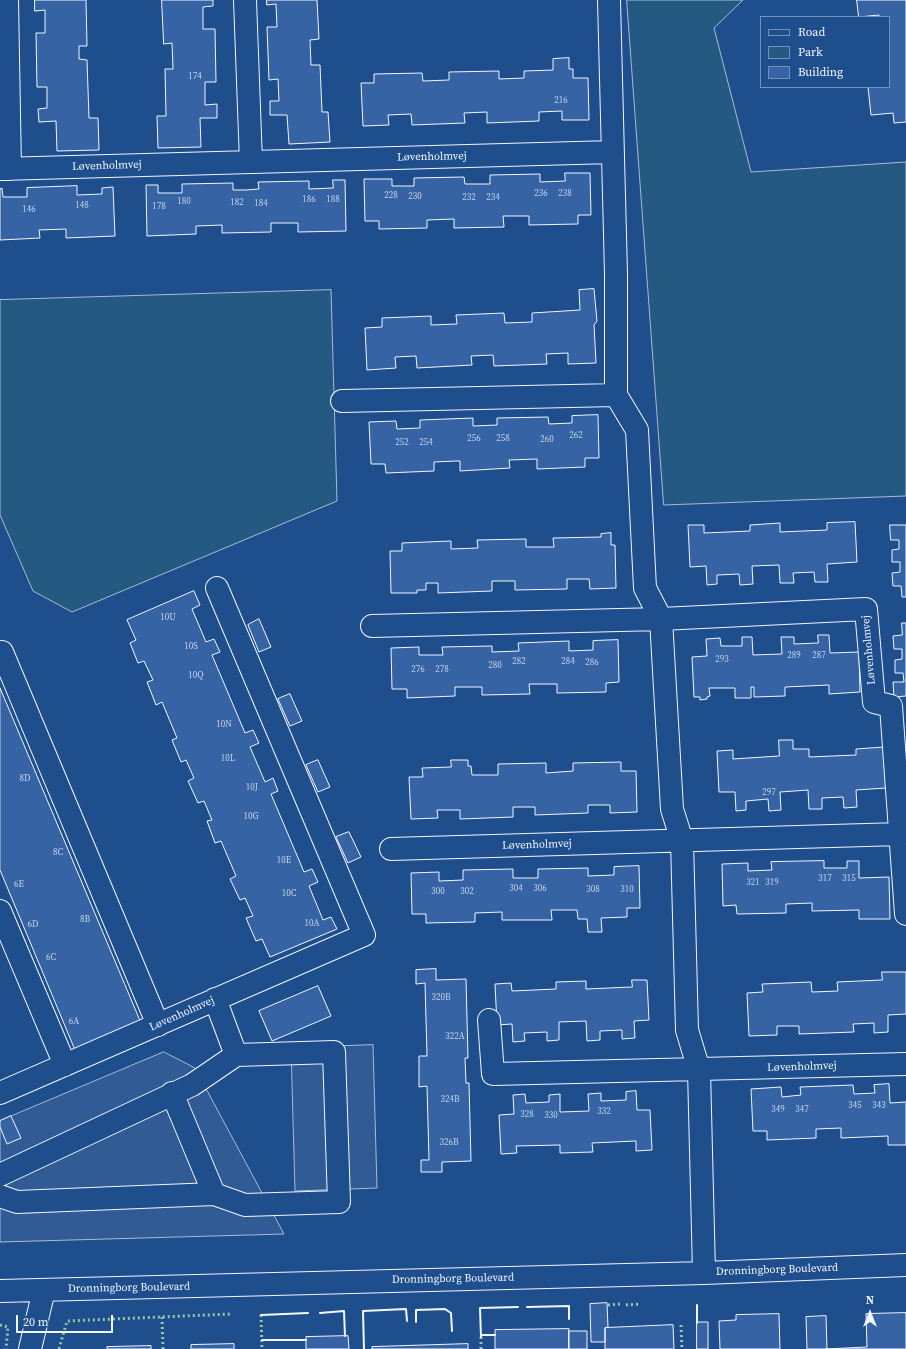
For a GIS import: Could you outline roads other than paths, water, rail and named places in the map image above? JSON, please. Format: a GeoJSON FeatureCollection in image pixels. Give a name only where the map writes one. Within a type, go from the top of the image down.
{"type":"FeatureCollection","features":[{"type":"Feature","properties":{"kind":"street","name":"Løvenholmvej"},"geometry":{"type":"LineString","coordinates":[[7,0],[5,169],[612,152]]}},
{"type":"Feature","properties":{"kind":"street"},"geometry":{"type":"LineString","coordinates":[[245,0],[251,162]]}},
{"type":"Feature","properties":{"kind":"street"},"geometry":{"type":"LineString","coordinates":[[609,0],[616,274],[616,395],[636,430],[645,588],[661,619],[672,809],[682,841],[687,1030],[699,1070],[704,1273]]}},
{"type":"Feature","properties":{"kind":"street"},"geometry":{"type":"LineString","coordinates":[[342,401],[616,395]]}},
{"type":"Feature","properties":{"kind":"street","name":"Løvenholmvej"},"geometry":{"type":"LineString","coordinates":[[0,1093],[364,935],[217,588]]}},
{"type":"Feature","properties":{"kind":"street","name":"Løvenholmvej"},"geometry":{"type":"LineString","coordinates":[[372,626],[661,619],[866,609],[874,702],[891,706],[906,914]]}},
{"type":"Feature","properties":{"kind":"street"},"geometry":{"type":"LineString","coordinates":[[2,652],[158,1024]]}},
{"type":"Feature","properties":{"kind":"street","name":"Løvenholmvej"},"geometry":{"type":"LineString","coordinates":[[391,849],[900,834]]}},
{"type":"Feature","properties":{"kind":"street"},"geometry":{"type":"LineString","coordinates":[[0,911],[65,1065]]}},
{"type":"Feature","properties":{"kind":"street"},"geometry":{"type":"LineString","coordinates":[[215,999],[236,1055]]}},
{"type":"Feature","properties":{"kind":"street","name":"Løvenholmvej"},"geometry":{"type":"LineString","coordinates":[[489,1020],[493,1074],[906,1064]]}},
{"type":"Feature","properties":{"kind":"street"},"geometry":{"type":"LineString","coordinates":[[0,1175],[172,1093],[192,1085],[236,1055],[334,1052],[339,1202],[246,1204],[214,1194],[17,1202],[0,1196]]}},
{"type":"Feature","properties":{"kind":"street"},"geometry":{"type":"LineString","coordinates":[[172,1093],[214,1194]]}},
{"type":"Feature","properties":{"kind":"street","name":"Dronningborg Boulevard"},"geometry":{"type":"LineString","coordinates":[[0,1290],[704,1273],[906,1265]]}},
{"type":"Feature","properties":{"kind":"street"},"geometry":{"type":"LineString","coordinates":[[30,1349],[44,1290]]}}]}
